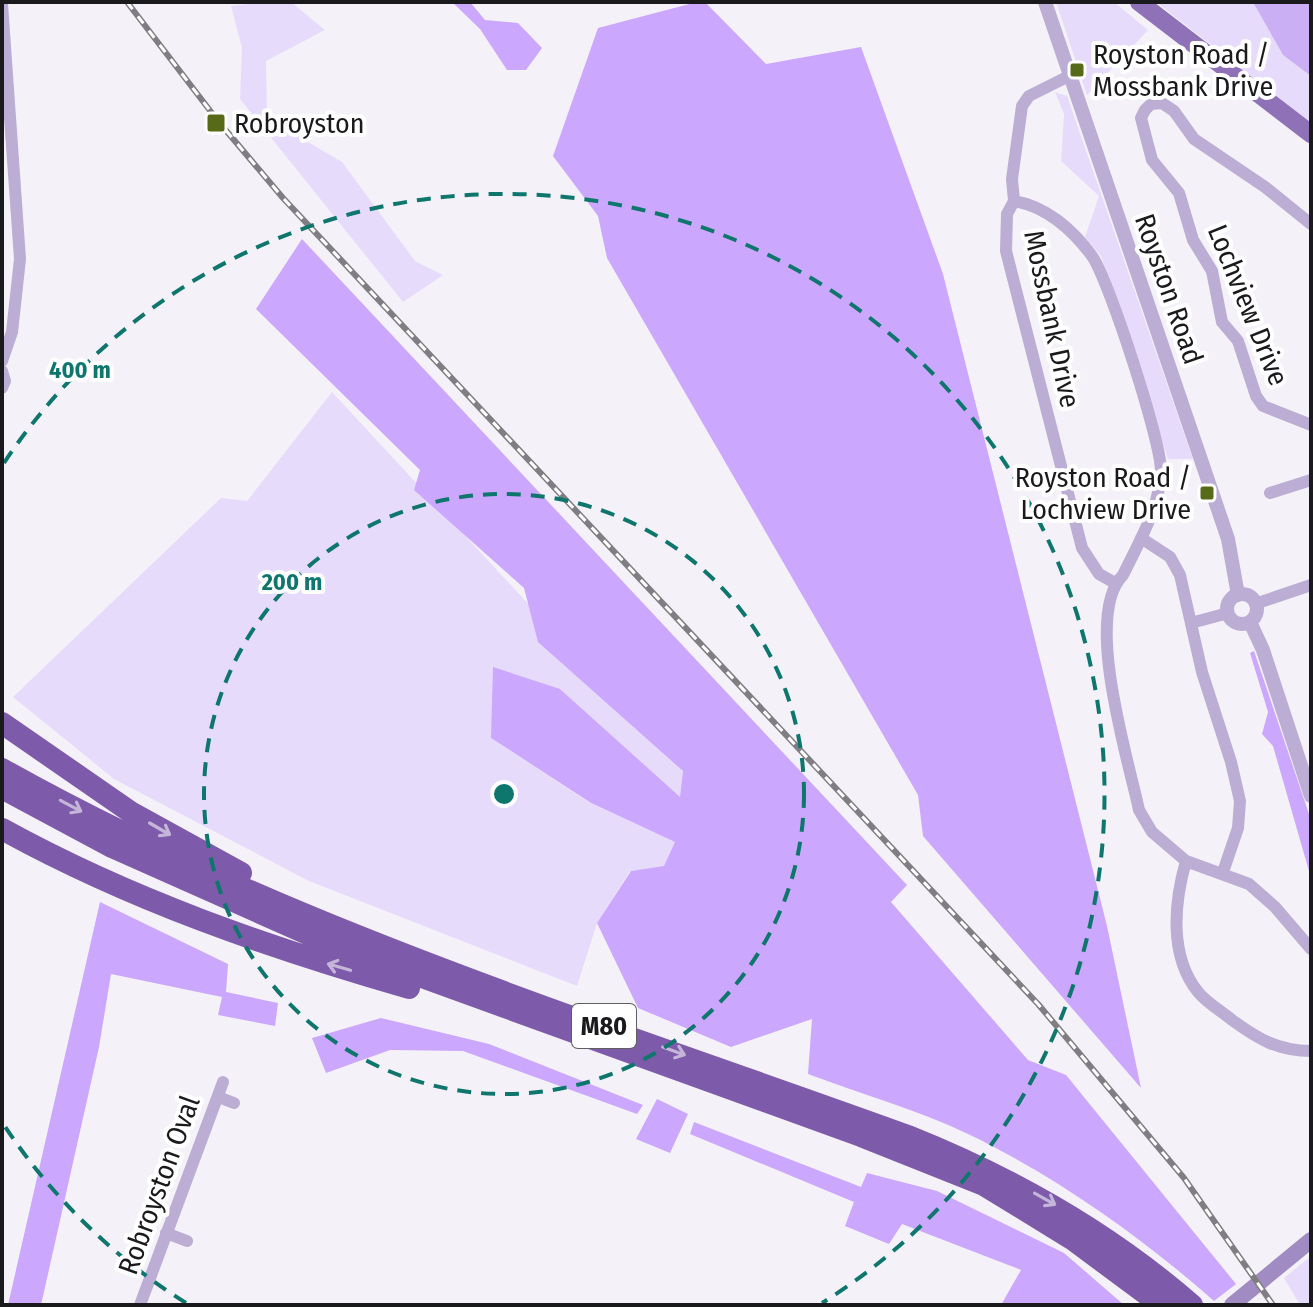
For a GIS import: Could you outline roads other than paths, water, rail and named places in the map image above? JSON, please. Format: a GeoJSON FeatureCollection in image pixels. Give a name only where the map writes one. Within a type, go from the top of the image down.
{"type":"FeatureCollection","features":[{"type":"Feature","properties":{"kind":"highway"},"geometry":{"type":"LineString","coordinates":[[2,723],[121,806],[214,860],[305,903],[534,1001]]}},
{"type":"Feature","properties":{"kind":"highway","name":"M80"},"geometry":{"type":"LineString","coordinates":[[2,769],[122,833],[244,890],[385,947],[908,1136],[977,1164],[1084,1223],[1192,1305]]}},
{"type":"Feature","properties":{"kind":"highway","name":"M80"},"geometry":{"type":"LineString","coordinates":[[2,788],[112,847],[254,912],[356,954],[899,1150],[984,1185],[1072,1239],[1161,1305]]}},
{"type":"Feature","properties":{"kind":"highway"},"geometry":{"type":"LineString","coordinates":[[2,829],[89,875],[211,926],[315,961],[602,1043]]}},
{"type":"Feature","properties":{"kind":"main road"},"geometry":{"type":"LineString","coordinates":[[1139,2],[1311,134]]}},
{"type":"Feature","properties":{"kind":"main road"},"geometry":{"type":"LineString","coordinates":[[1232,1305],[1311,1240]]}},
{"type":"Feature","properties":{"kind":"street","name":"Royston Road"},"geometry":{"type":"LineString","coordinates":[[1045,2],[1228,539],[1238,595]]}},
{"type":"Feature","properties":{"kind":"street"},"geometry":{"type":"LineString","coordinates":[[2,4],[20,259],[12,332],[2,361]]}},
{"type":"Feature","properties":{"kind":"street","name":"Mossbank Drive"},"geometry":{"type":"LineString","coordinates":[[1069,76],[1029,96],[1022,106],[1012,179],[1014,201],[1007,214],[1006,251],[1082,548],[1099,574],[1115,583]]}},
{"type":"Feature","properties":{"kind":"street","name":"Lochview Drive"},"geometry":{"type":"LineString","coordinates":[[1311,224],[1290,205],[1194,139],[1174,111],[1162,103],[1151,104],[1145,110],[1141,118],[1152,160],[1179,193],[1193,240],[1212,271],[1222,322],[1238,341],[1256,396],[1263,406],[1311,425]]}},
{"type":"Feature","properties":{"kind":"street"},"geometry":{"type":"LineString","coordinates":[[1014,201],[1033,204],[1050,215],[1094,259],[1160,448],[1160,488],[1141,538],[1115,583],[1105,625],[1107,657],[1139,810],[1152,832],[1186,861],[1249,884],[1275,907],[1311,949]]}},
{"type":"Feature","properties":{"kind":"street"},"geometry":{"type":"LineString","coordinates":[[2,371],[2,388]]}},
{"type":"Feature","properties":{"kind":"street"},"geometry":{"type":"LineString","coordinates":[[1270,493],[1311,480]]}},
{"type":"Feature","properties":{"kind":"street"},"geometry":{"type":"LineString","coordinates":[[1141,538],[1170,557],[1180,575],[1240,801],[1238,828],[1223,872]]}},
{"type":"Feature","properties":{"kind":"street"},"geometry":{"type":"LineString","coordinates":[[1255,604],[1311,585]]}},
{"type":"Feature","properties":{"kind":"street"},"geometry":{"type":"LineString","coordinates":[[1238,595],[1248,596],[1255,604],[1256,611],[1250,622],[1235,622],[1228,613],[1230,601],[1238,595]]}},
{"type":"Feature","properties":{"kind":"street"},"geometry":{"type":"LineString","coordinates":[[1191,623],[1228,613]]}},
{"type":"Feature","properties":{"kind":"street"},"geometry":{"type":"LineString","coordinates":[[1250,622],[1263,650],[1311,796]]}},
{"type":"Feature","properties":{"kind":"street"},"geometry":{"type":"LineString","coordinates":[[1186,861],[1176,913],[1179,947],[1187,975],[1200,995],[1261,1042],[1291,1051],[1311,1051]]}},
{"type":"Feature","properties":{"kind":"street","name":"Robroyston Oval"},"geometry":{"type":"LineString","coordinates":[[140,1305],[223,1082]]}},
{"type":"Feature","properties":{"kind":"street"},"geometry":{"type":"LineString","coordinates":[[218,1097],[234,1103]]}},
{"type":"Feature","properties":{"kind":"street"},"geometry":{"type":"LineString","coordinates":[[166,1233],[187,1241]]}},
{"type":"Feature","properties":{"kind":"railway"},"geometry":{"type":"LineString","coordinates":[[127,2],[218,121],[283,198],[1038,1004],[1184,1178],[1273,1305]]}},
{"type":"Feature","properties":{"kind":"place","name":"Royston Road / Mossbank Drive"},"geometry":{"type":"Point","coordinates":[1077,70]}},
{"type":"Feature","properties":{"kind":"place","name":"Robroyston"},"geometry":{"type":"Point","coordinates":[216,123]}},
{"type":"Feature","properties":{"kind":"place","name":"Royston Road / Lochview Drive"},"geometry":{"type":"Point","coordinates":[1207,493]}}]}
